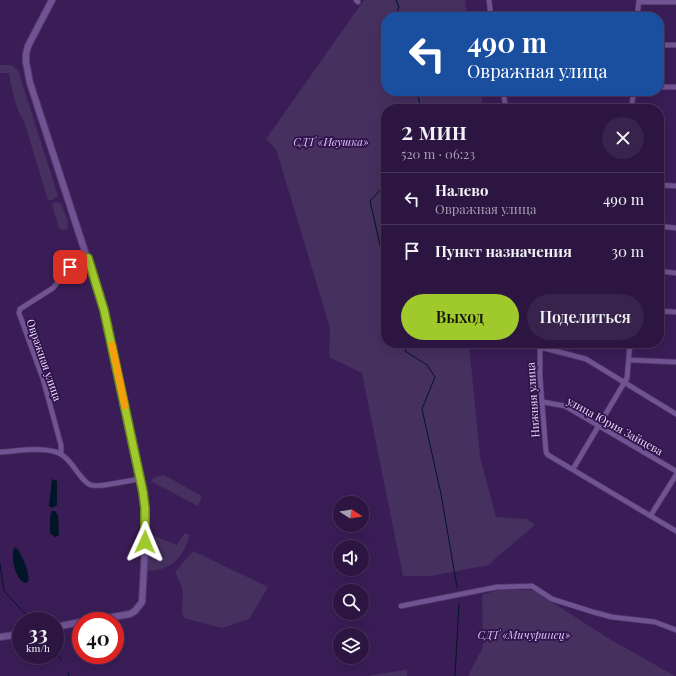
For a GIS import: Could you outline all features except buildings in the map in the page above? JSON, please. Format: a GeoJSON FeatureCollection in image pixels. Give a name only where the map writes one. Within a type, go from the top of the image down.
{"type":"FeatureCollection","features":[{"type":"Feature","properties":{"kind":"street"},"geometry":{"type":"LineString","coordinates":[[52,0],[28,46],[26,62],[30,83],[104,310],[140,476],[145,508],[146,530],[142,602],[135,611],[124,615]]}},
{"type":"Feature","properties":{"kind":"street"},"geometry":{"type":"LineString","coordinates":[[489,0],[490,12]]}},
{"type":"Feature","properties":{"kind":"street"},"geometry":{"type":"LineString","coordinates":[[638,12],[639,1],[676,2]]}},
{"type":"Feature","properties":{"kind":"street"},"geometry":{"type":"LineString","coordinates":[[664,46],[676,45]]}},
{"type":"Feature","properties":{"kind":"street"},"geometry":{"type":"LineString","coordinates":[[664,87],[676,87]]}},
{"type":"Feature","properties":{"kind":"street"},"geometry":{"type":"LineString","coordinates":[[664,185],[676,186]]}},
{"type":"Feature","properties":{"kind":"street"},"geometry":{"type":"LineString","coordinates":[[664,227],[676,228]]}},
{"type":"Feature","properties":{"kind":"street","name":"Овражная улица"},"geometry":{"type":"LineString","coordinates":[[61,454],[61,445],[43,379],[19,313],[20,309],[53,288],[70,267],[88,258]]}},
{"type":"Feature","properties":{"kind":"street"},"geometry":{"type":"LineString","coordinates":[[664,272],[676,273]]}},
{"type":"Feature","properties":{"kind":"street"},"geometry":{"type":"LineString","coordinates":[[664,311],[676,312]]}},
{"type":"Feature","properties":{"kind":"street","name":"Нижняя улица"},"geometry":{"type":"LineString","coordinates":[[537,348],[546,452],[548,455],[574,469]]}},
{"type":"Feature","properties":{"kind":"street"},"geometry":{"type":"LineString","coordinates":[[548,348],[580,357],[676,414]]}},
{"type":"Feature","properties":{"kind":"street"},"geometry":{"type":"LineString","coordinates":[[630,348],[628,373],[625,383],[598,425],[574,469],[586,479],[651,515],[676,531]]}},
{"type":"Feature","properties":{"kind":"street"},"geometry":{"type":"LineString","coordinates":[[629,360],[676,362]]}},
{"type":"Feature","properties":{"kind":"street","name":"улица Юрия Зайцева"},"geometry":{"type":"LineString","coordinates":[[543,402],[565,406],[676,471]]}},
{"type":"Feature","properties":{"kind":"street"},"geometry":{"type":"LineString","coordinates":[[0,452],[36,450],[61,454],[90,485],[124,482],[140,476]]}},
{"type":"Feature","properties":{"kind":"street"},"geometry":{"type":"LineString","coordinates":[[651,515],[676,475]]}},
{"type":"Feature","properties":{"kind":"street"},"geometry":{"type":"LineString","coordinates":[[401,606],[497,587],[532,586],[552,598],[593,612],[612,617],[655,622],[676,630]]}},
{"type":"Feature","properties":{"kind":"street"},"geometry":{"type":"LineString","coordinates":[[0,638],[12,636]]}},
{"type":"Feature","properties":{"kind":"green space","name":"СДТ «Ивушка»"},"geometry":{"type":"Polygon","coordinates":[[[364,0],[465,0],[466,12],[381,12],[381,96],[481,96],[483,104],[381,104],[381,348],[469,348],[480,457],[496,517],[527,519],[535,525],[489,565],[431,576],[403,576],[362,373],[329,357],[330,328],[276,149],[266,139],[364,0]]]}},
{"type":"Feature","properties":{"kind":"green space"},"geometry":{"type":"Polygon","coordinates":[[[0,65],[11,65],[18,70],[58,196],[52,200],[48,200],[24,121],[16,105],[9,73],[0,73],[0,65]]]}},
{"type":"Feature","properties":{"kind":"green space"},"geometry":{"type":"Polygon","coordinates":[[[56,202],[61,204],[68,221],[67,229],[63,230],[59,228],[52,205],[56,202]]]}},
{"type":"Feature","properties":{"kind":"green space"},"geometry":{"type":"Polygon","coordinates":[[[164,475],[202,496],[198,506],[152,482],[153,478],[164,475]]]}},
{"type":"Feature","properties":{"kind":"green space"},"geometry":{"type":"Polygon","coordinates":[[[147,533],[177,545],[185,533],[190,535],[187,543],[175,562],[163,569],[146,571],[148,560],[147,533]]]}},
{"type":"Feature","properties":{"kind":"green space"},"geometry":{"type":"Polygon","coordinates":[[[193,551],[268,587],[249,619],[222,628],[184,618],[182,610],[182,590],[175,572],[193,551]]]}},
{"type":"Feature","properties":{"kind":"green space","name":"СДТ «Мичуринец»"},"geometry":{"type":"Polygon","coordinates":[[[498,590],[533,590],[608,638],[675,676],[468,676],[483,647],[482,595],[498,590]]]}},
{"type":"Feature","properties":{"kind":"green space"},"geometry":{"type":"Polygon","coordinates":[[[407,669],[407,676],[367,676],[404,670],[407,669]]]}},
{"type":"Feature","properties":{"kind":"water"},"geometry":{"type":"Polygon","coordinates":[[[52,479],[57,481],[57,505],[52,508],[49,506],[52,479]]]}},
{"type":"Feature","properties":{"kind":"water"},"geometry":{"type":"Polygon","coordinates":[[[52,511],[55,511],[58,515],[59,534],[55,537],[50,533],[50,517],[52,511]]]}},
{"type":"Feature","properties":{"kind":"water"},"geometry":{"type":"Polygon","coordinates":[[[15,547],[20,553],[27,569],[29,579],[28,582],[25,583],[19,578],[14,567],[13,551],[15,547]]]}},
{"type":"Feature","properties":{"kind":"waterway"},"geometry":{"type":"LineString","coordinates":[[396,0],[399,8],[397,12]]}},
{"type":"Feature","properties":{"kind":"waterway"},"geometry":{"type":"LineString","coordinates":[[418,96],[420,104]]}},
{"type":"Feature","properties":{"kind":"waterway"},"geometry":{"type":"LineString","coordinates":[[381,189],[370,201],[381,249]]}},
{"type":"Feature","properties":{"kind":"waterway"},"geometry":{"type":"LineString","coordinates":[[406,348],[405,351],[427,365],[435,377],[422,409],[441,494],[457,587]]}},
{"type":"Feature","properties":{"kind":"waterway"},"geometry":{"type":"LineString","coordinates":[[0,564],[4,591],[24,612]]}},
{"type":"Feature","properties":{"kind":"waterway"},"geometry":{"type":"LineString","coordinates":[[455,676],[459,603]]}},
{"type":"Feature","properties":{"kind":"slow traffic"},"geometry":{"type":"LineString","coordinates":[[112,345],[125,406]]}},
{"type":"Feature","properties":{"kind":"route"},"geometry":{"type":"LineString","coordinates":[[70,267],[88,258],[104,310],[143,492],[146,530],[145,542]]}}]}
